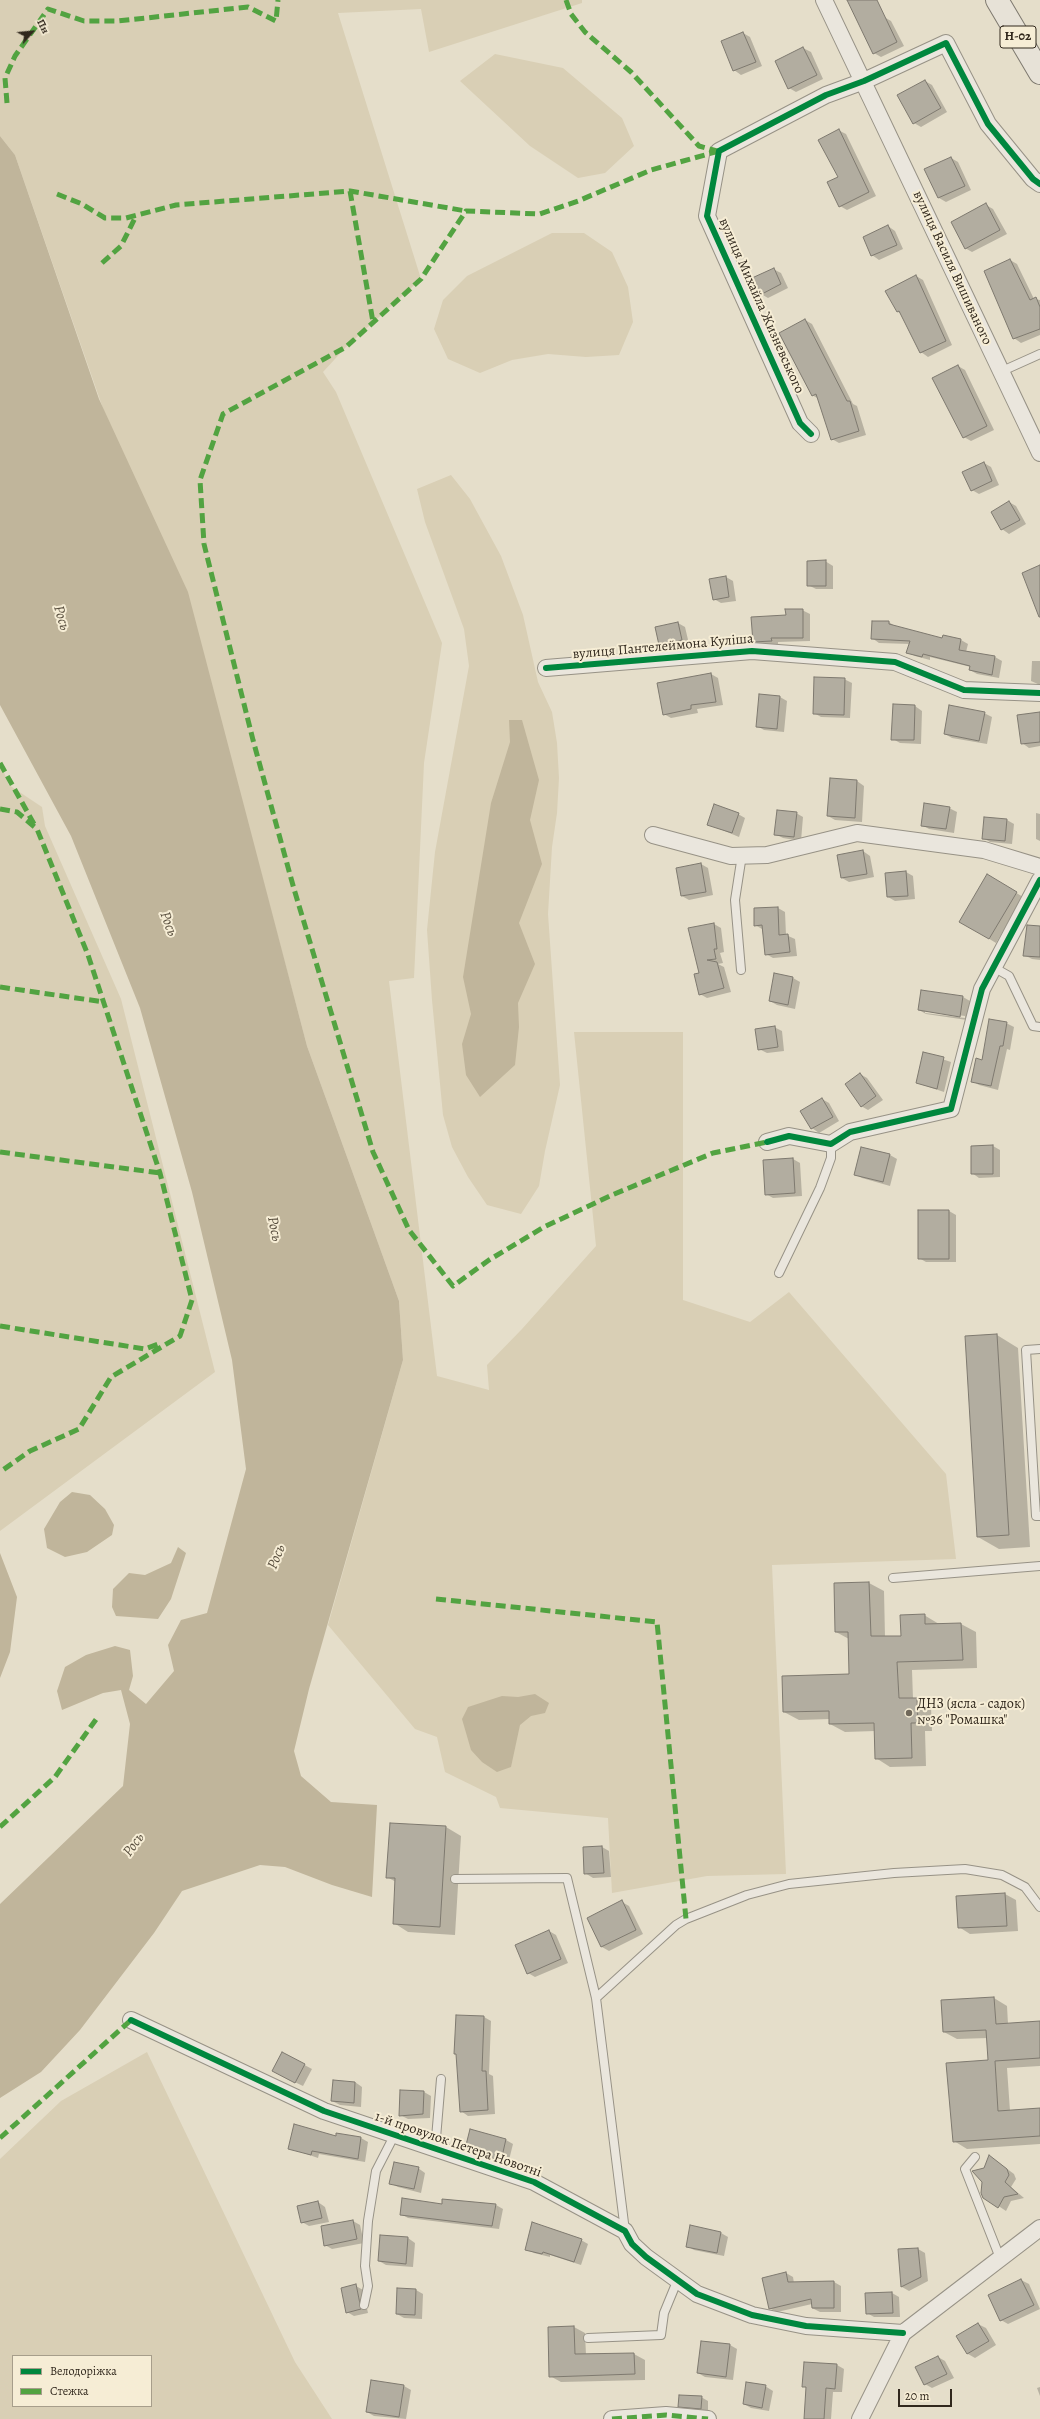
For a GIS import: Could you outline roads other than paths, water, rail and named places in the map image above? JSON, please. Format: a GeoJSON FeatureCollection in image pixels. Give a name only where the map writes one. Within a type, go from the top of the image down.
{"type":"FeatureCollection","features":[{"type":"Feature","properties":{"kind":"main road","name":"Н-02"},"geometry":{"type":"LineString","coordinates":[[997,0],[1040,73]]}},
{"type":"Feature","properties":{"kind":"street","name":"вулиця Василя Вишиваного"},"geometry":{"type":"LineString","coordinates":[[824,0],[864,81],[1000,372],[1040,453]]}},
{"type":"Feature","properties":{"kind":"street"},"geometry":{"type":"LineString","coordinates":[[864,81],[946,43],[988,124],[1033,179],[1040,184]]}},
{"type":"Feature","properties":{"kind":"street","name":"вулиця Михайла Жизневського"},"geometry":{"type":"LineString","coordinates":[[811,434],[800,423],[707,216],[719,151],[826,95],[864,81]]}},
{"type":"Feature","properties":{"kind":"street","name":"вулиця Пантелеймона Куліша"},"geometry":{"type":"LineString","coordinates":[[546,668],[752,651],[895,662],[964,690],[1040,693]]}},
{"type":"Feature","properties":{"kind":"street"},"geometry":{"type":"LineString","coordinates":[[653,834],[730,856],[767,855],[857,834],[984,850],[1040,866]]}},
{"type":"Feature","properties":{"kind":"street"},"geometry":{"type":"LineString","coordinates":[[767,1142],[790,1136],[831,1144],[850,1132],[951,1109],[982,989],[1040,880]]}},
{"type":"Feature","properties":{"kind":"street","name":"1-й провулок Петера Новотні"},"geometry":{"type":"LineString","coordinates":[[131,2020],[324,2111],[435,2150],[534,2182],[625,2231],[632,2244],[697,2294],[752,2315],[806,2326],[903,2333]]}},
{"type":"Feature","properties":{"kind":"street"},"geometry":{"type":"LineString","coordinates":[[860,2419],[903,2333],[1040,2228]]}},
{"type":"Feature","properties":{"kind":"street"},"geometry":{"type":"LineString","coordinates":[[612,2419],[666,2415],[708,2419]]}},
{"type":"Feature","properties":{"kind":"lane"},"geometry":{"type":"LineString","coordinates":[[1000,372],[1040,354]]}},
{"type":"Feature","properties":{"kind":"lane"},"geometry":{"type":"LineString","coordinates":[[741,970],[735,900],[742,855]]}},
{"type":"Feature","properties":{"kind":"lane"},"geometry":{"type":"LineString","coordinates":[[993,967],[1009,976],[1033,1026],[1040,1027]]}},
{"type":"Feature","properties":{"kind":"lane"},"geometry":{"type":"LineString","coordinates":[[779,1273],[820,1188],[831,1158],[831,1144]]}},
{"type":"Feature","properties":{"kind":"lane"},"geometry":{"type":"LineString","coordinates":[[1040,1349],[1026,1350],[1036,1516],[1040,1516]]}},
{"type":"Feature","properties":{"kind":"lane"},"geometry":{"type":"LineString","coordinates":[[893,1578],[1040,1566]]}},
{"type":"Feature","properties":{"kind":"lane"},"geometry":{"type":"LineString","coordinates":[[596,1998],[676,1925],[686,1919],[747,1895],[789,1884],[894,1873],[965,1869],[1002,1875],[1025,1887],[1040,1907]]}},
{"type":"Feature","properties":{"kind":"lane"},"geometry":{"type":"LineString","coordinates":[[455,1878],[567,1878],[596,1998],[625,2231]]}},
{"type":"Feature","properties":{"kind":"lane"},"geometry":{"type":"LineString","coordinates":[[435,2150],[441,2079]]}},
{"type":"Feature","properties":{"kind":"lane"},"geometry":{"type":"LineString","coordinates":[[364,2305],[368,2286],[365,2266],[368,2221],[376,2171],[394,2136]]}},
{"type":"Feature","properties":{"kind":"lane"},"geometry":{"type":"LineString","coordinates":[[975,2157],[965,2169],[1000,2258]]}},
{"type":"Feature","properties":{"kind":"lane"},"geometry":{"type":"LineString","coordinates":[[588,2338],[661,2335],[664,2313],[678,2279]]}},
{"type":"Feature","properties":{"kind":"water","name":"Рось"},"geometry":{"type":"Polygon","coordinates":[[[0,136],[15,155],[99,399],[188,592],[307,1046],[399,1301],[403,1360],[309,1689],[294,1751],[301,1776],[331,1802],[377,1805],[372,1897],[332,1885],[285,1867],[260,1865],[182,1891],[154,1933],[80,2030],[41,2072],[0,2098],[0,1904],[123,1786],[130,1724],[121,1690],[103,1693],[62,1710],[57,1691],[65,1667],[86,1655],[115,1646],[130,1650],[133,1676],[129,1690],[146,1704],[174,1671],[168,1645],[181,1620],[207,1613],[246,1469],[232,1360],[192,1192],[140,1008],[71,836],[0,705],[0,136]]]}},
{"type":"Feature","properties":{"kind":"water"},"geometry":{"type":"Polygon","coordinates":[[[509,720],[522,720],[539,780],[530,820],[542,864],[519,923],[535,964],[518,1003],[519,1027],[515,1065],[480,1097],[466,1075],[462,1044],[471,1014],[463,977],[491,803],[510,742],[509,720]]]}},
{"type":"Feature","properties":{"kind":"water"},"geometry":{"type":"Polygon","coordinates":[[[72,1492],[90,1495],[105,1509],[114,1525],[112,1535],[87,1552],[65,1557],[47,1548],[44,1529],[60,1502],[72,1492]]]}},
{"type":"Feature","properties":{"kind":"water"},"geometry":{"type":"Polygon","coordinates":[[[178,1547],[186,1553],[171,1599],[158,1619],[116,1616],[112,1607],[113,1589],[129,1573],[145,1575],[171,1563],[178,1547]]]}},
{"type":"Feature","properties":{"kind":"water"},"geometry":{"type":"Polygon","coordinates":[[[0,1553],[17,1597],[10,1652],[0,1678],[0,1553]]]}},
{"type":"Feature","properties":{"kind":"water"},"geometry":{"type":"Polygon","coordinates":[[[535,1694],[549,1703],[545,1713],[531,1716],[520,1725],[511,1767],[497,1772],[482,1762],[471,1750],[462,1719],[468,1707],[502,1696],[518,1697],[535,1694]]]}},
{"type":"Feature","properties":{"kind":"place","name":"ДНЗ (ясла - садок) №36 \"Ромашка\""},"geometry":{"type":"Point","coordinates":[909,1713]}}]}
